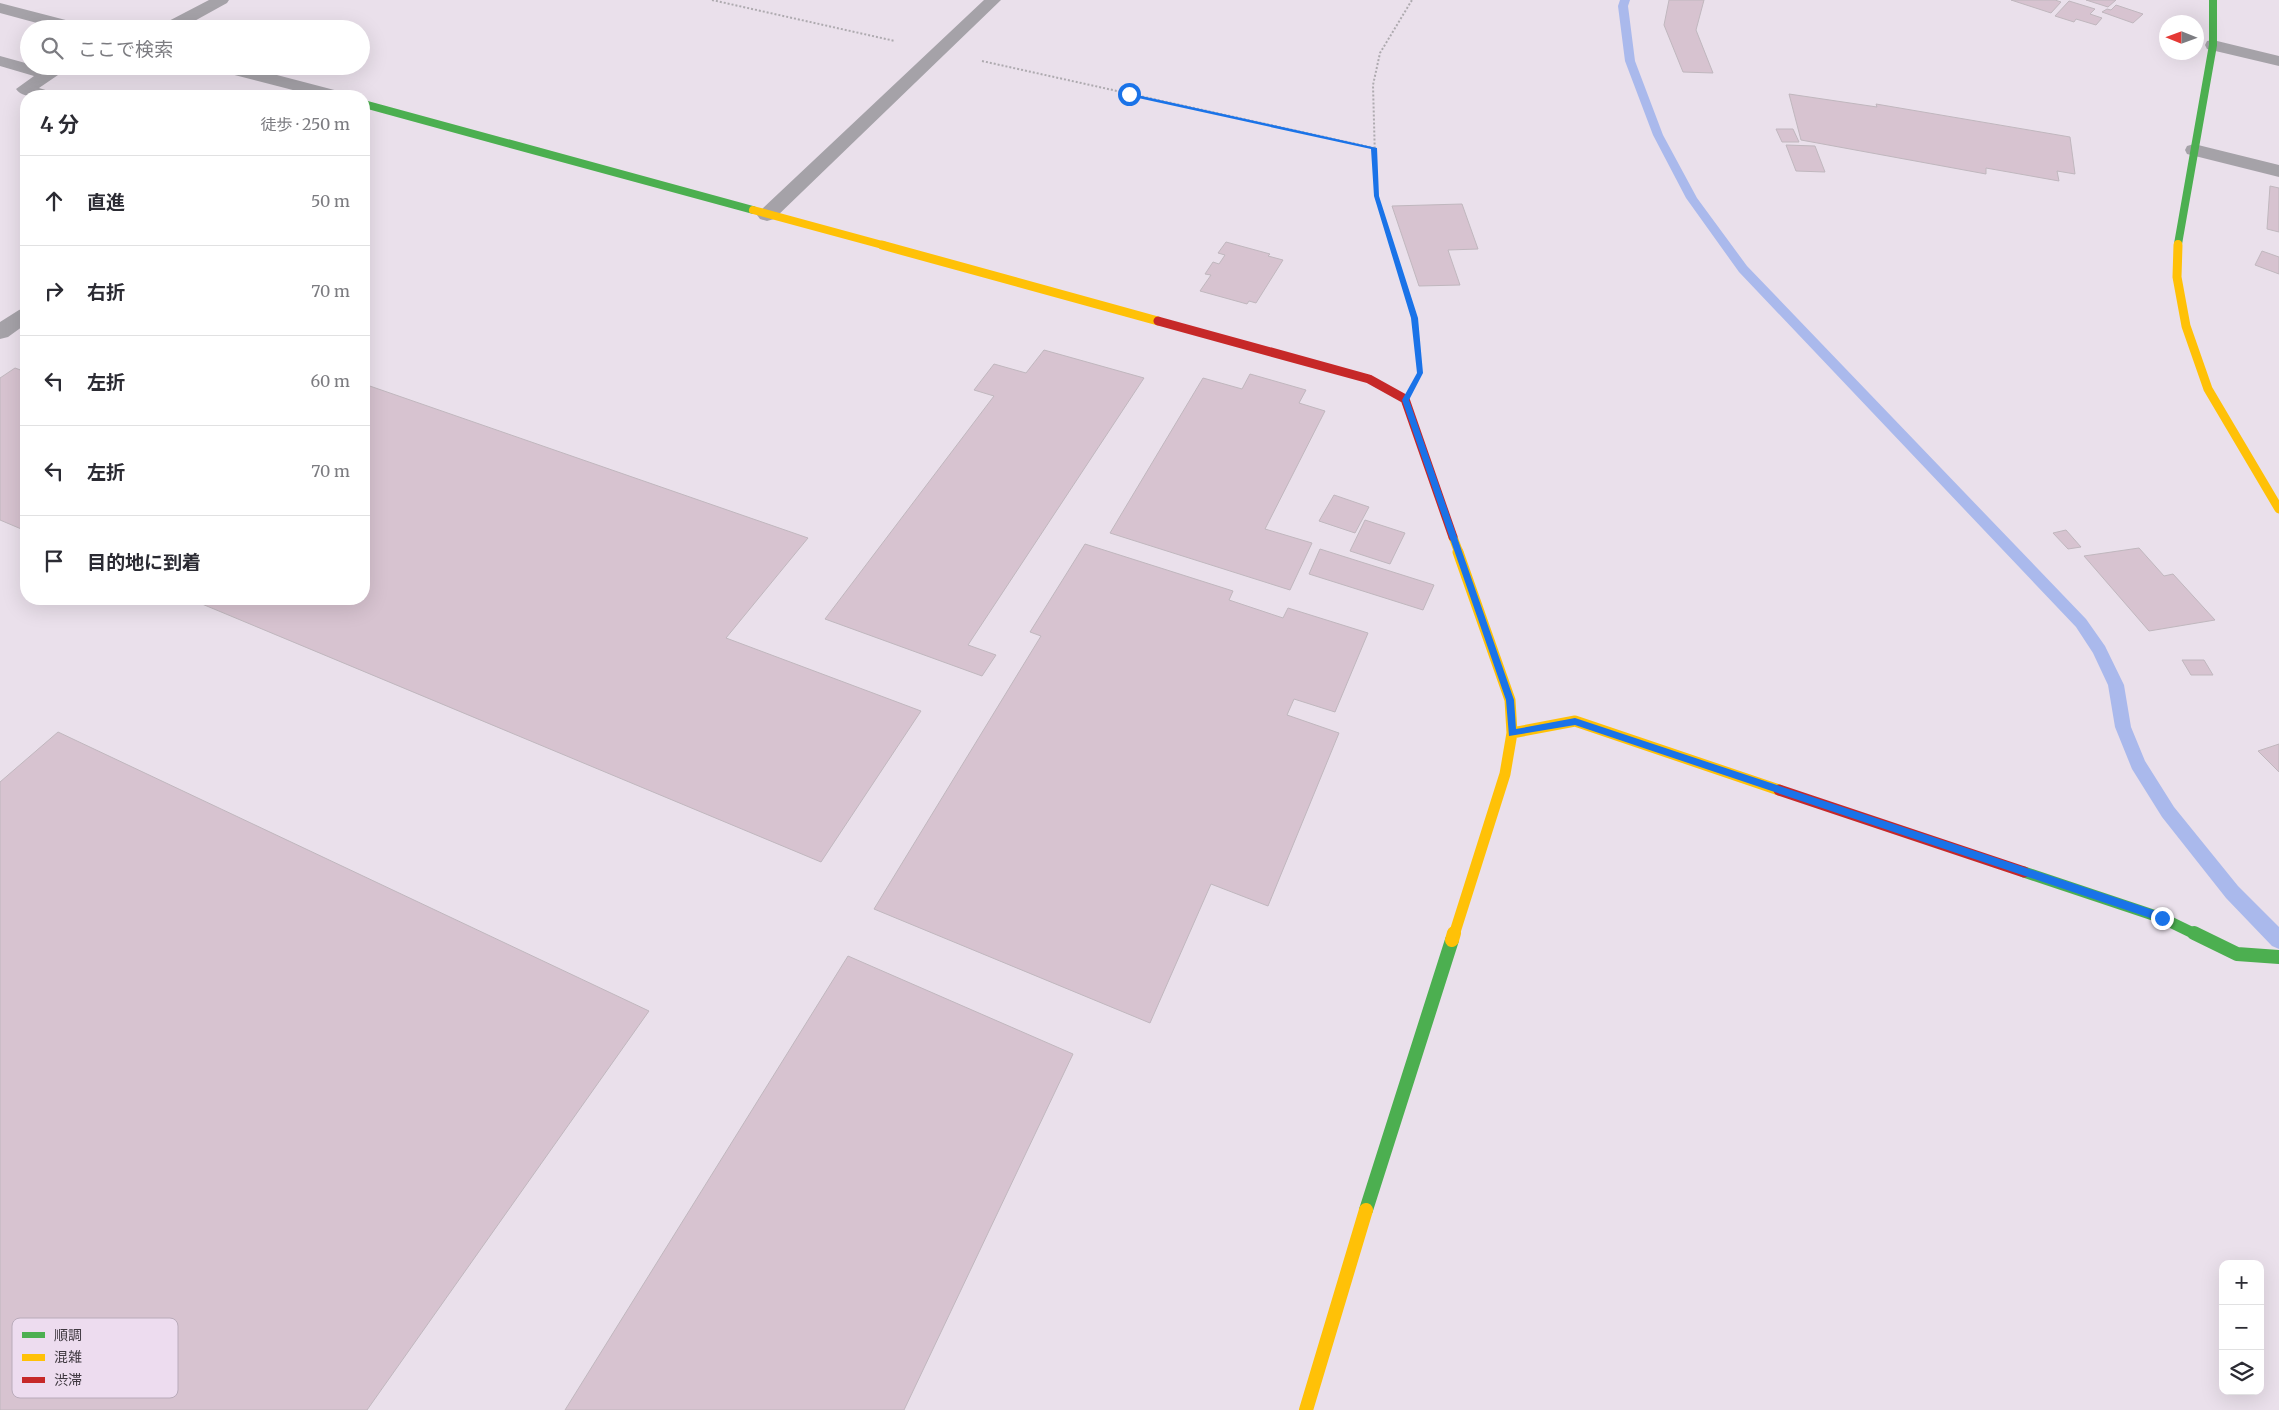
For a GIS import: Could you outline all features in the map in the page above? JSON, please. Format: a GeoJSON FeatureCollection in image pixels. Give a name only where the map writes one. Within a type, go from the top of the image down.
{"type":"FeatureCollection","features":[{"type":"Feature","properties":{"kind":"street"},"geometry":{"type":"LineString","coordinates":[[183,20],[220,0]]}},
{"type":"Feature","properties":{"kind":"street"},"geometry":{"type":"LineString","coordinates":[[767,215],[993,0]]}},
{"type":"Feature","properties":{"kind":"street"},"geometry":{"type":"LineString","coordinates":[[2213,0],[2213,45],[2179,232],[2177,277],[2186,326],[2208,389],[2279,509]]}},
{"type":"Feature","properties":{"kind":"street"},"geometry":{"type":"LineString","coordinates":[[0,8],[45,20]]}},
{"type":"Feature","properties":{"kind":"street"},"geometry":{"type":"LineString","coordinates":[[2213,45],[2279,61]]}},
{"type":"Feature","properties":{"kind":"street"},"geometry":{"type":"LineString","coordinates":[[0,61],[20,67]]}},
{"type":"Feature","properties":{"kind":"street"},"geometry":{"type":"LineString","coordinates":[[28,90],[25,89],[49,75]]}},
{"type":"Feature","properties":{"kind":"street"},"geometry":{"type":"LineString","coordinates":[[256,75],[313,90]]}},
{"type":"Feature","properties":{"kind":"street"},"geometry":{"type":"LineString","coordinates":[[370,106],[1369,379],[1405,400],[1510,700],[1512,733],[1506,774],[1380,1164],[1306,1410]]}},
{"type":"Feature","properties":{"kind":"street"},"geometry":{"type":"LineString","coordinates":[[2194,150],[2279,171]]}},
{"type":"Feature","properties":{"kind":"street"},"geometry":{"type":"LineString","coordinates":[[0,332],[20,318]]}},
{"type":"Feature","properties":{"kind":"street"},"geometry":{"type":"LineString","coordinates":[[1512,733],[1575,721],[2162,918],[2237,954],[2279,957]]}},
{"type":"Feature","properties":{"kind":"path"},"geometry":{"type":"LineString","coordinates":[[712,0],[1374,148]]}},
{"type":"Feature","properties":{"kind":"path"},"geometry":{"type":"LineString","coordinates":[[1405,400],[1420,373],[1414,318],[1376,196],[1373,85],[1380,53],[1412,0]]}},
{"type":"Feature","properties":{"kind":"building"},"geometry":{"type":"Polygon","coordinates":[[[1669,0],[1704,0],[1696,30],[1713,73],[1683,72],[1664,25],[1669,0]]]}},
{"type":"Feature","properties":{"kind":"building"},"geometry":{"type":"Polygon","coordinates":[[[2011,0],[2055,0],[2061,2],[2051,13],[2011,0]]]}},
{"type":"Feature","properties":{"kind":"building"},"geometry":{"type":"Polygon","coordinates":[[[2086,0],[2116,0],[2108,7],[2086,0]]]}},
{"type":"Feature","properties":{"kind":"building"},"geometry":{"type":"Polygon","coordinates":[[[2069,1],[2095,9],[2090,14],[2102,18],[2096,25],[2076,19],[2074,22],[2055,16],[2069,1]]]}},
{"type":"Feature","properties":{"kind":"building"},"geometry":{"type":"Polygon","coordinates":[[[2116,5],[2143,14],[2133,23],[2102,12],[2107,9],[2111,10],[2116,5]]]}},
{"type":"Feature","properties":{"kind":"building"},"geometry":{"type":"Polygon","coordinates":[[[1789,94],[1877,107],[1876,104],[2070,137],[2075,174],[2057,171],[2059,181],[1986,168],[1986,174],[1801,140],[1789,94]]]}},
{"type":"Feature","properties":{"kind":"building"},"geometry":{"type":"Polygon","coordinates":[[[1776,129],[1793,129],[1799,142],[1782,142],[1776,129]]]}},
{"type":"Feature","properties":{"kind":"building"},"geometry":{"type":"Polygon","coordinates":[[[1786,145],[1815,146],[1825,172],[1796,171],[1786,145]]]}},
{"type":"Feature","properties":{"kind":"building"},"geometry":{"type":"Polygon","coordinates":[[[2270,186],[2279,188],[2279,232],[2267,229],[2270,186]]]}},
{"type":"Feature","properties":{"kind":"building"},"geometry":{"type":"Polygon","coordinates":[[[1462,204],[1478,249],[1448,250],[1460,285],[1419,286],[1392,206],[1462,204]]]}},
{"type":"Feature","properties":{"kind":"building"},"geometry":{"type":"Polygon","coordinates":[[[1226,242],[1270,254],[1268,256],[1283,260],[1256,303],[1249,301],[1247,304],[1200,291],[1211,275],[1205,274],[1213,262],[1219,264],[1225,255],[1218,253],[1226,242]]]}},
{"type":"Feature","properties":{"kind":"building"},"geometry":{"type":"Polygon","coordinates":[[[2262,251],[2279,257],[2279,274],[2255,265],[2262,251]]]}},
{"type":"Feature","properties":{"kind":"building"},"geometry":{"type":"Polygon","coordinates":[[[1044,350],[1144,378],[968,645],[996,655],[982,676],[825,619],[994,396],[974,390],[994,364],[1026,373],[1044,350]]]}},
{"type":"Feature","properties":{"kind":"building"},"geometry":{"type":"Polygon","coordinates":[[[15,368],[20,370],[20,528],[0,520],[0,378],[15,368]]]}},
{"type":"Feature","properties":{"kind":"building"},"geometry":{"type":"Polygon","coordinates":[[[1250,374],[1306,390],[1299,403],[1325,411],[1265,529],[1312,543],[1290,590],[1110,533],[1203,378],[1242,389],[1250,374]]]}},
{"type":"Feature","properties":{"kind":"building"},"geometry":{"type":"Polygon","coordinates":[[[370,386],[808,538],[726,638],[921,711],[821,862],[204,605],[370,605],[370,386]]]}},
{"type":"Feature","properties":{"kind":"building"},"geometry":{"type":"Polygon","coordinates":[[[1334,495],[1369,507],[1355,533],[1319,521],[1334,495]]]}},
{"type":"Feature","properties":{"kind":"building"},"geometry":{"type":"Polygon","coordinates":[[[1365,520],[1405,533],[1390,564],[1350,551],[1365,520]]]}},
{"type":"Feature","properties":{"kind":"building"},"geometry":{"type":"Polygon","coordinates":[[[2066,530],[2081,547],[2068,549],[2053,533],[2066,530]]]}},
{"type":"Feature","properties":{"kind":"building"},"geometry":{"type":"Polygon","coordinates":[[[1085,544],[1233,591],[1229,600],[1283,618],[1288,608],[1368,633],[1335,712],[1294,699],[1287,715],[1339,733],[1268,906],[1211,884],[1150,1023],[874,909],[1041,636],[1030,632],[1085,544]]]}},
{"type":"Feature","properties":{"kind":"building"},"geometry":{"type":"Polygon","coordinates":[[[2139,548],[2164,576],[2173,574],[2215,620],[2149,631],[2084,556],[2139,548]]]}},
{"type":"Feature","properties":{"kind":"building"},"geometry":{"type":"Polygon","coordinates":[[[1320,549],[1434,585],[1423,610],[1309,574],[1320,549]]]}},
{"type":"Feature","properties":{"kind":"building"},"geometry":{"type":"Polygon","coordinates":[[[2182,660],[2204,660],[2213,675],[2191,675],[2182,660]]]}},
{"type":"Feature","properties":{"kind":"building"},"geometry":{"type":"Polygon","coordinates":[[[58,732],[649,1011],[367,1410],[0,1410],[0,782],[58,732]]]}},
{"type":"Feature","properties":{"kind":"building"},"geometry":{"type":"Polygon","coordinates":[[[2279,744],[2279,772],[2258,751],[2279,744]]]}},
{"type":"Feature","properties":{"kind":"building"},"geometry":{"type":"Polygon","coordinates":[[[848,956],[1073,1054],[904,1410],[565,1410],[848,956]]]}},
{"type":"Feature","properties":{"kind":"waterway"},"geometry":{"type":"LineString","coordinates":[[1625,0],[1623,6],[1630,61],[1658,135],[1692,198],[1743,269],[2081,623],[2099,650],[2116,685],[2123,727],[2138,764],[2168,812],[2232,892],[2279,940]]}},
{"type":"Feature","properties":{"kind":"traffic: fast"},"geometry":{"type":"LineString","coordinates":[[2178,244],[2213,45],[2213,0]]}},
{"type":"Feature","properties":{"kind":"traffic: fast"},"geometry":{"type":"LineString","coordinates":[[370,106],[753,210]]}},
{"type":"Feature","properties":{"kind":"traffic: fast"},"geometry":{"type":"LineString","coordinates":[[2024,872],[2162,918],[2237,954],[2279,957]]}},
{"type":"Feature","properties":{"kind":"traffic: fast"},"geometry":{"type":"LineString","coordinates":[[1366,1210],[1452,940]]}},
{"type":"Feature","properties":{"kind":"traffic: slow"},"geometry":{"type":"LineString","coordinates":[[753,210],[1158,321]]}},
{"type":"Feature","properties":{"kind":"traffic: slow"},"geometry":{"type":"LineString","coordinates":[[2178,244],[2177,277],[2186,326],[2208,389],[2279,509]]}},
{"type":"Feature","properties":{"kind":"traffic: slow"},"geometry":{"type":"LineString","coordinates":[[1452,940],[1505,774],[1512,733],[1510,700],[1453,537]]}},
{"type":"Feature","properties":{"kind":"traffic: slow"},"geometry":{"type":"LineString","coordinates":[[1512,733],[1575,721],[1779,790]]}},
{"type":"Feature","properties":{"kind":"traffic: slow"},"geometry":{"type":"LineString","coordinates":[[1306,1410],[1366,1210]]}},
{"type":"Feature","properties":{"kind":"traffic: jam"},"geometry":{"type":"LineString","coordinates":[[1158,321],[1369,379],[1405,399],[1453,537]]}},
{"type":"Feature","properties":{"kind":"traffic: jam"},"geometry":{"type":"LineString","coordinates":[[1779,790],[2024,872]]}},
{"type":"Feature","properties":{"kind":"route"},"geometry":{"type":"LineString","coordinates":[[1129,94],[1374,148],[1376,196],[1414,318],[1420,373],[1405,400],[1510,700],[1512,733],[1575,721],[2162,918]]}}]}
